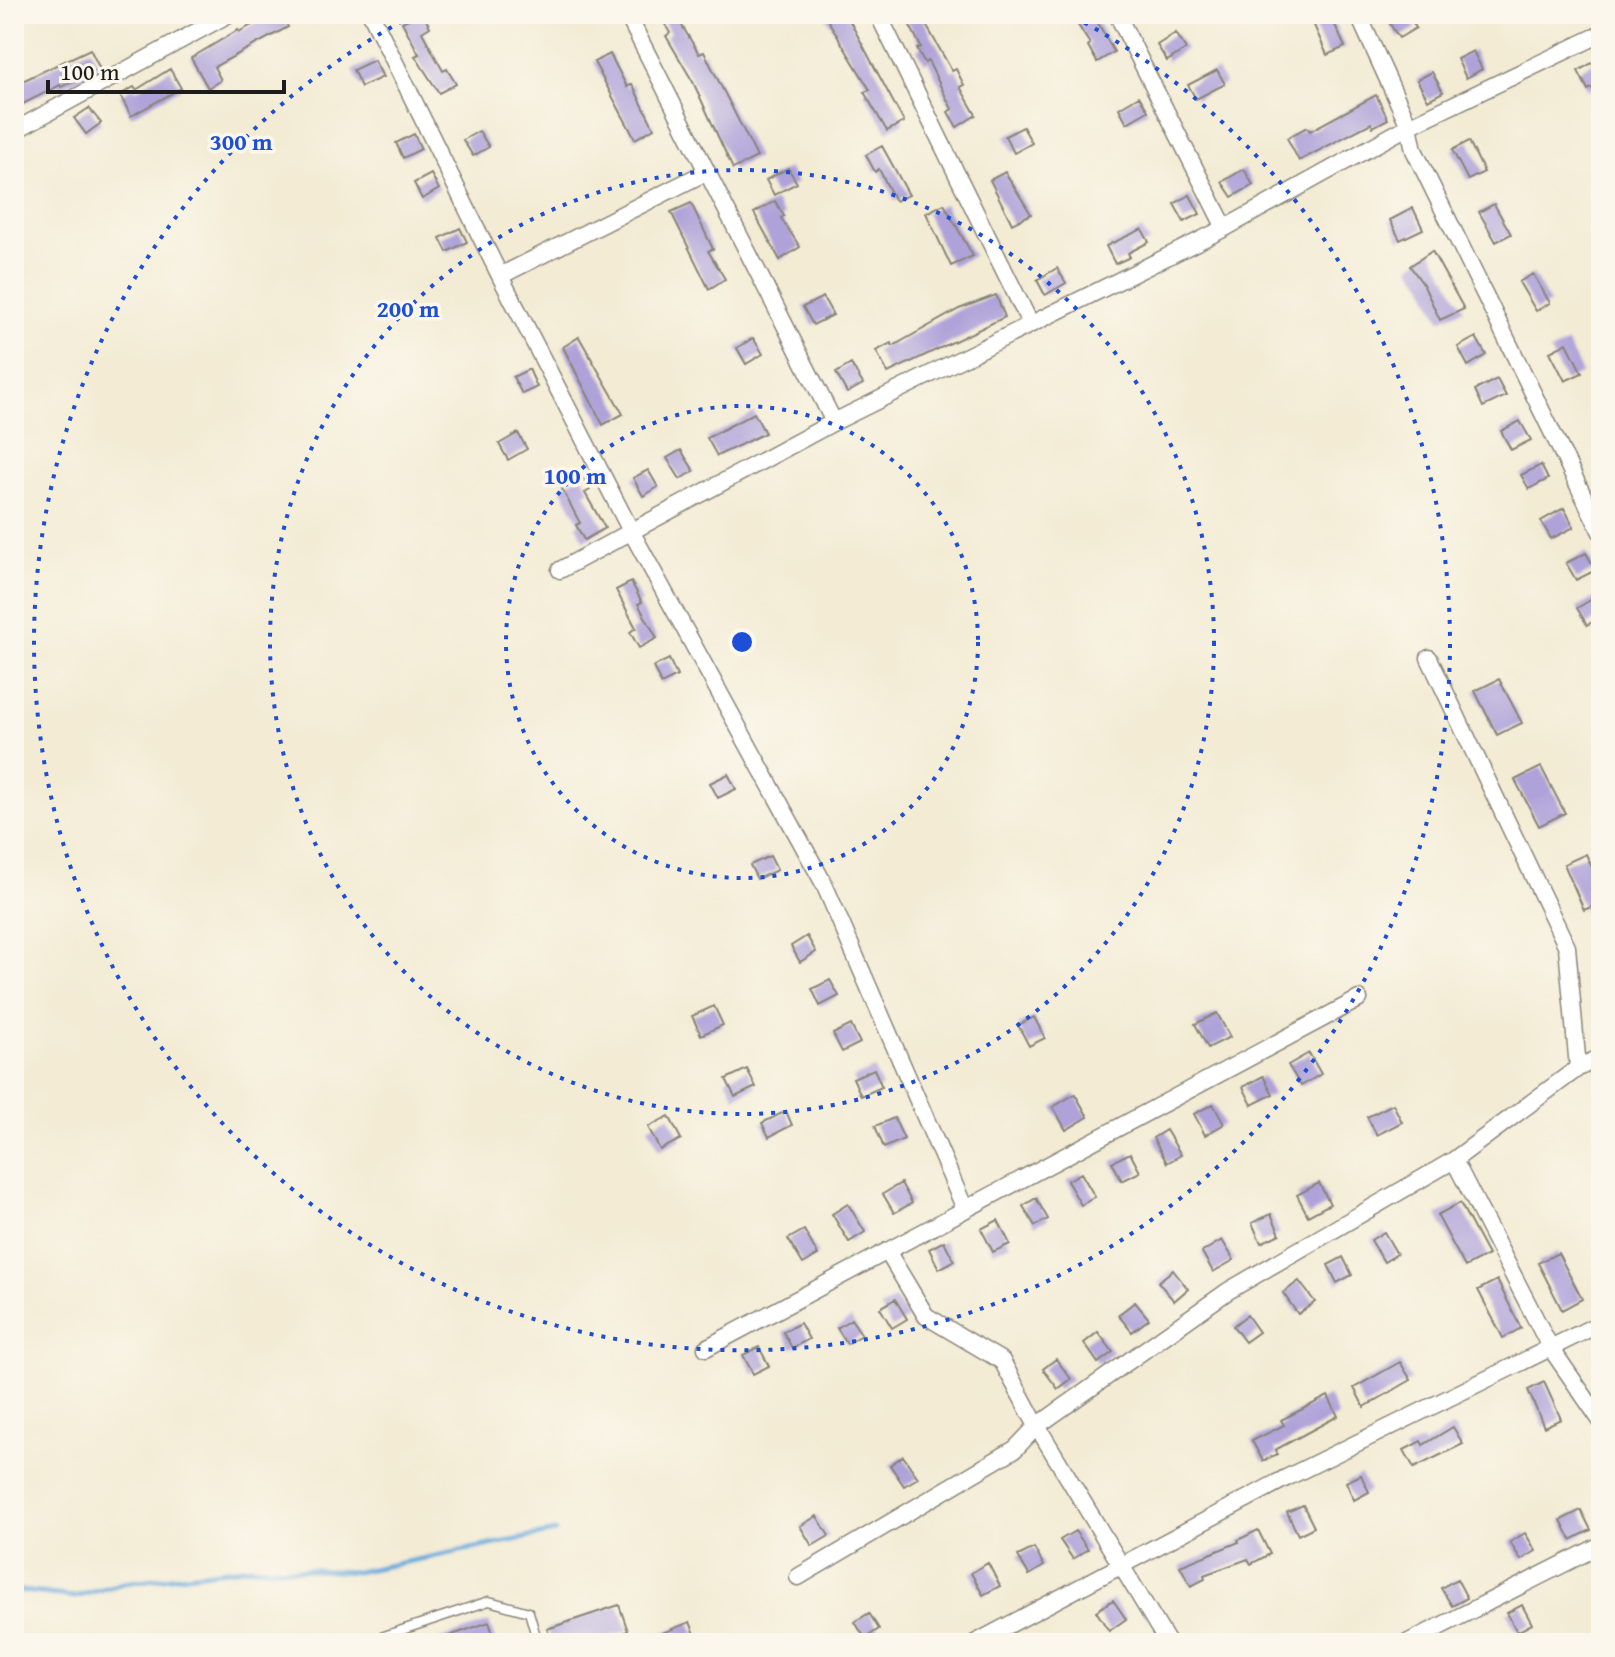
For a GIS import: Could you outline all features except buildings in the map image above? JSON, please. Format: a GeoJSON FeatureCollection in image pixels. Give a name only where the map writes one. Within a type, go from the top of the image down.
{"type":"FeatureCollection","features":[{"type":"Feature","properties":{"kind":"street"},"geometry":{"type":"LineString","coordinates":[[14,131],[229,14]]}},
{"type":"Feature","properties":{"kind":"street"},"geometry":{"type":"LineString","coordinates":[[371,14],[500,276],[631,531],[824,884],[965,1209]]}},
{"type":"Feature","properties":{"kind":"street"},"geometry":{"type":"LineString","coordinates":[[627,14],[834,422]]}},
{"type":"Feature","properties":{"kind":"street"},"geometry":{"type":"LineString","coordinates":[[878,14],[1030,323]]}},
{"type":"Feature","properties":{"kind":"street"},"geometry":{"type":"LineString","coordinates":[[1117,14],[1225,228]]}},
{"type":"Feature","properties":{"kind":"street"},"geometry":{"type":"LineString","coordinates":[[1358,14],[1409,126],[1414,150],[1601,532]]}},
{"type":"Feature","properties":{"kind":"street"},"geometry":{"type":"LineString","coordinates":[[560,570],[834,422],[1225,228],[1409,126],[1601,34]]}},
{"type":"Feature","properties":{"kind":"street"},"geometry":{"type":"LineString","coordinates":[[500,276],[706,172]]}},
{"type":"Feature","properties":{"kind":"street"},"geometry":{"type":"LineString","coordinates":[[1429,658],[1567,947],[1578,1068]]}},
{"type":"Feature","properties":{"kind":"street"},"geometry":{"type":"LineString","coordinates":[[706,1348],[1359,999]]}},
{"type":"Feature","properties":{"kind":"street"},"geometry":{"type":"LineString","coordinates":[[798,1577],[1015,1449],[1037,1426],[1228,1291],[1454,1160],[1578,1068],[1601,1057]]}},
{"type":"Feature","properties":{"kind":"street"},"geometry":{"type":"LineString","coordinates":[[1454,1160],[1550,1347],[1601,1421]]}},
{"type":"Feature","properties":{"kind":"street"},"geometry":{"type":"LineString","coordinates":[[887,1251],[926,1316],[1002,1361],[1037,1426],[1168,1643]]}},
{"type":"Feature","properties":{"kind":"street"},"geometry":{"type":"LineString","coordinates":[[975,1643],[1286,1478],[1601,1323]]}},
{"type":"Feature","properties":{"kind":"street"},"geometry":{"type":"LineString","coordinates":[[1407,1643],[1601,1545]]}},
{"type":"Feature","properties":{"kind":"lane"},"geometry":{"type":"LineString","coordinates":[[363,1643],[489,1601],[529,1612],[538,1643]]}},
{"type":"Feature","properties":{"kind":"waterway"},"geometry":{"type":"LineString","coordinates":[[14,1590],[75,1597],[123,1583],[251,1567],[356,1572],[555,1532]]}}]}
